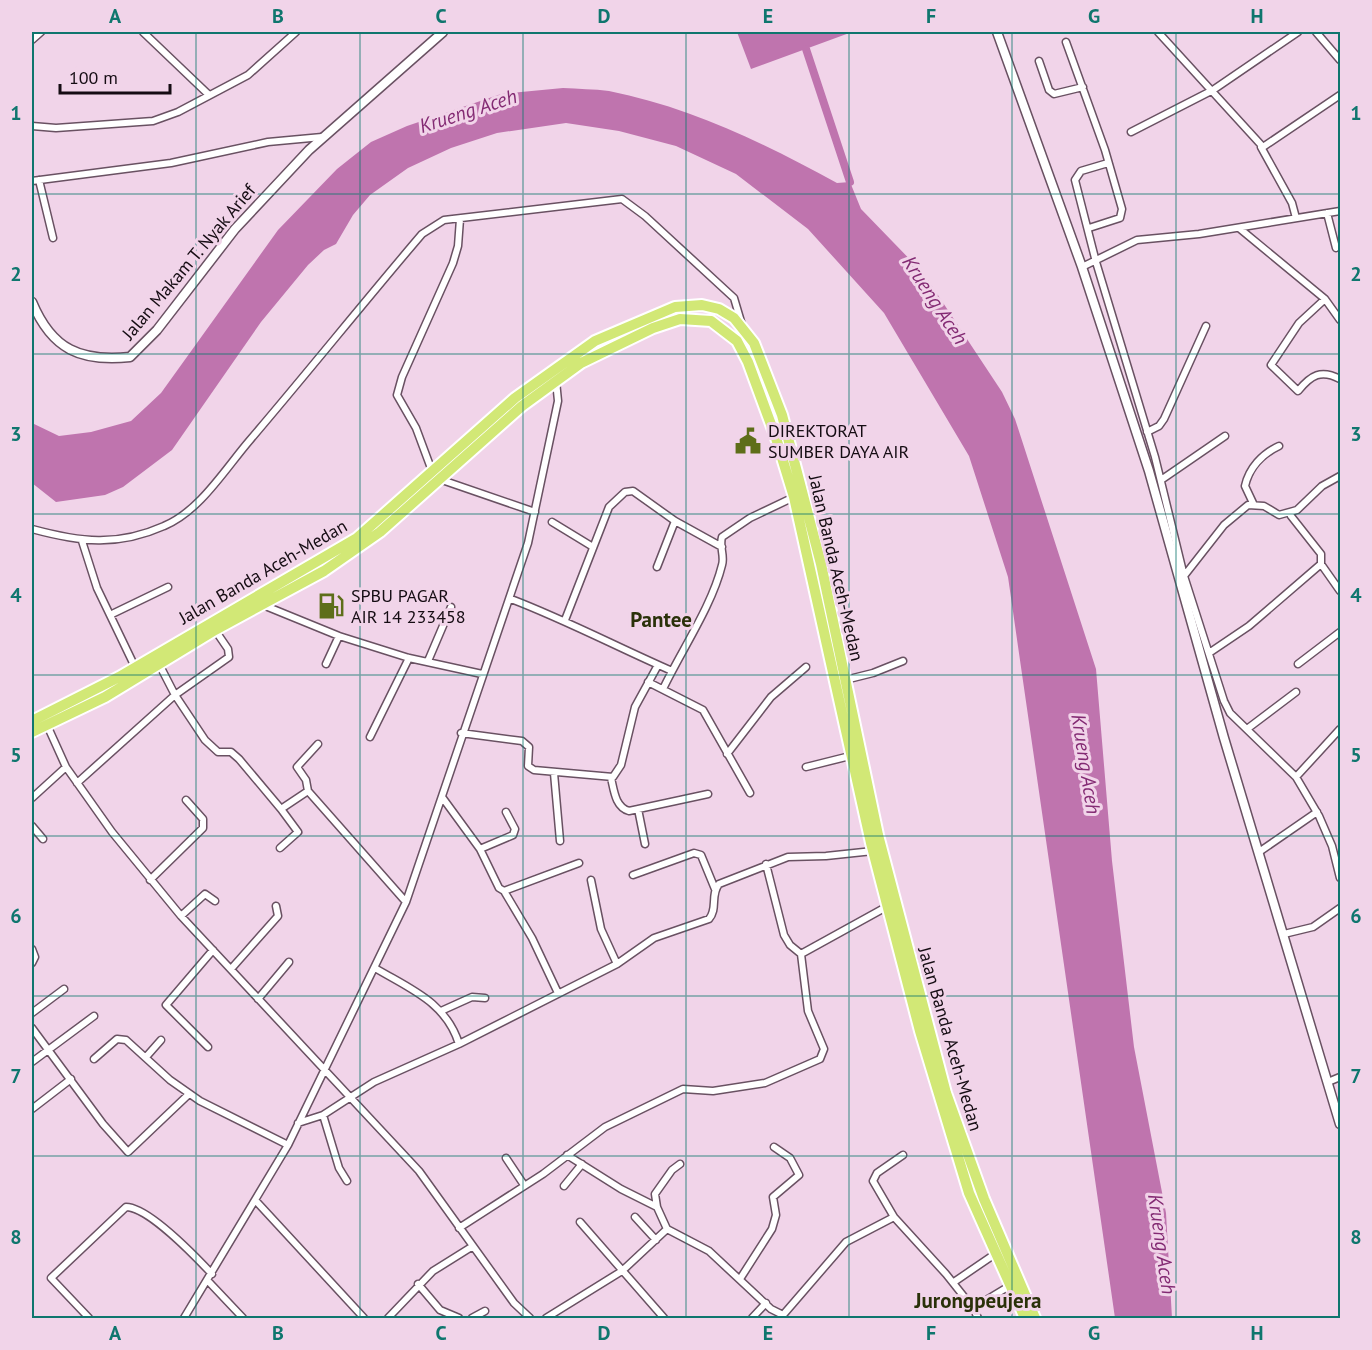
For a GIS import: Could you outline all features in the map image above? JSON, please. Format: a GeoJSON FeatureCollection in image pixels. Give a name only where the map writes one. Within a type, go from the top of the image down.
{"type":"FeatureCollection","features":[{"type":"Feature","properties":{"kind":"highway","name":"Jalan Banda Aceh-Medan"},"geometry":{"type":"LineString","coordinates":[[32,732],[105,697],[159,664],[212,626],[263,605],[324,571],[380,532],[516,398],[595,341],[675,307],[702,305],[719,309],[734,318],[754,343],[783,415],[821,564],[850,756],[931,1069],[969,1193],[1025,1318]]}},
{"type":"Feature","properties":{"kind":"highway","name":"Jalan Banda Aceh-Medan"},"geometry":{"type":"LineString","coordinates":[[32,720],[99,688],[212,626],[357,538],[522,406],[581,363],[653,328],[680,319],[711,321],[737,341],[748,362],[776,438],[794,497],[878,835],[946,1093],[984,1199],[1035,1318]]}},
{"type":"Feature","properties":{"kind":"street"},"geometry":{"type":"LineString","coordinates":[[32,39],[41,32]]}},
{"type":"Feature","properties":{"kind":"street"},"geometry":{"type":"LineString","coordinates":[[143,32],[209,95]]}},
{"type":"Feature","properties":{"kind":"street"},"geometry":{"type":"LineString","coordinates":[[32,126],[56,128],[153,121],[209,95],[258,68],[296,32]]}},
{"type":"Feature","properties":{"kind":"street","name":"Jalan Makam T. Nyak Arief"},"geometry":{"type":"LineString","coordinates":[[32,302],[47,330],[78,355],[96,359],[130,357],[157,330],[235,229],[322,137],[374,95],[443,32]]}},
{"type":"Feature","properties":{"kind":"street"},"geometry":{"type":"LineString","coordinates":[[997,32],[1082,267],[1149,471],[1224,738],[1341,1124]]}},
{"type":"Feature","properties":{"kind":"street"},"geometry":{"type":"LineString","coordinates":[[1131,132],[1214,90],[1298,32]]}},
{"type":"Feature","properties":{"kind":"street"},"geometry":{"type":"LineString","coordinates":[[1316,32],[1341,60]]}},
{"type":"Feature","properties":{"kind":"street"},"geometry":{"type":"LineString","coordinates":[[1163,33],[1261,147],[1292,203],[1296,218]]}},
{"type":"Feature","properties":{"kind":"street"},"geometry":{"type":"LineString","coordinates":[[1066,42],[1108,163],[1122,214],[1115,221],[1089,228]]}},
{"type":"Feature","properties":{"kind":"street"},"geometry":{"type":"LineString","coordinates":[[1039,62],[1049,90],[1054,94],[1083,87]]}},
{"type":"Feature","properties":{"kind":"street"},"geometry":{"type":"LineString","coordinates":[[1261,147],[1266,147],[1341,94]]}},
{"type":"Feature","properties":{"kind":"street"},"geometry":{"type":"LineString","coordinates":[[32,181],[171,163],[268,142],[322,137]]}},
{"type":"Feature","properties":{"kind":"street"},"geometry":{"type":"LineString","coordinates":[[1108,163],[1080,171],[1075,176],[1096,262],[1161,480],[1184,576],[1228,711],[1296,777],[1338,854],[1341,878]]}},
{"type":"Feature","properties":{"kind":"street"},"geometry":{"type":"LineString","coordinates":[[39,180],[52,238]]}},
{"type":"Feature","properties":{"kind":"street"},"geometry":{"type":"LineString","coordinates":[[32,529],[82,541],[115,541],[165,526],[191,509],[422,234],[444,220],[621,199],[645,216],[734,298],[742,326]]}},
{"type":"Feature","properties":{"kind":"street"},"geometry":{"type":"LineString","coordinates":[[1082,267],[1137,240],[1239,228],[1341,211]]}},
{"type":"Feature","properties":{"kind":"street"},"geometry":{"type":"LineString","coordinates":[[1327,213],[1336,248]]}},
{"type":"Feature","properties":{"kind":"street"},"geometry":{"type":"LineString","coordinates":[[459,219],[458,246],[453,263],[402,377],[397,395],[416,428],[436,475],[535,512]]}},
{"type":"Feature","properties":{"kind":"street"},"geometry":{"type":"LineString","coordinates":[[1239,228],[1275,261],[1325,299],[1341,320]]}},
{"type":"Feature","properties":{"kind":"street"},"geometry":{"type":"LineString","coordinates":[[1325,299],[1299,323],[1271,365],[1298,391],[1310,376],[1332,375],[1341,379]]}},
{"type":"Feature","properties":{"kind":"street"},"geometry":{"type":"LineString","coordinates":[[1147,432],[1159,426],[1164,419],[1206,326]]}},
{"type":"Feature","properties":{"kind":"street"},"geometry":{"type":"LineString","coordinates":[[183,1318],[208,1281],[288,1145],[406,902],[461,733],[511,599],[535,512],[558,401],[556,381]]}},
{"type":"Feature","properties":{"kind":"street"},"geometry":{"type":"LineString","coordinates":[[1161,480],[1225,436]]}},
{"type":"Feature","properties":{"kind":"street"},"geometry":{"type":"LineString","coordinates":[[1253,504],[1245,486],[1248,476],[1268,452],[1279,446]]}},
{"type":"Feature","properties":{"kind":"street"},"geometry":{"type":"LineString","coordinates":[[1184,576],[1224,525],[1253,504],[1264,506],[1279,514],[1297,510],[1322,486],[1341,476]]}},
{"type":"Feature","properties":{"kind":"street"},"geometry":{"type":"LineString","coordinates":[[565,620],[609,507],[629,490],[675,521],[722,547]]}},
{"type":"Feature","properties":{"kind":"street"},"geometry":{"type":"LineString","coordinates":[[663,689],[686,647],[718,578],[724,558],[722,547],[724,535],[750,518],[794,497]]}},
{"type":"Feature","properties":{"kind":"street"},"geometry":{"type":"LineString","coordinates":[[1291,516],[1321,554],[1321,564],[1341,591]]}},
{"type":"Feature","properties":{"kind":"street"},"geometry":{"type":"LineString","coordinates":[[657,567],[675,521]]}},
{"type":"Feature","properties":{"kind":"street"},"geometry":{"type":"LineString","coordinates":[[552,522],[593,547]]}},
{"type":"Feature","properties":{"kind":"street"},"geometry":{"type":"LineString","coordinates":[[82,541],[97,588],[135,667]]}},
{"type":"Feature","properties":{"kind":"street"},"geometry":{"type":"LineString","coordinates":[[1209,652],[1249,626],[1321,564]]}},
{"type":"Feature","properties":{"kind":"street"},"geometry":{"type":"LineString","coordinates":[[110,615],[168,587]]}},
{"type":"Feature","properties":{"kind":"street"},"geometry":{"type":"LineString","coordinates":[[511,599],[565,620],[608,644],[672,670]]}},
{"type":"Feature","properties":{"kind":"street"},"geometry":{"type":"LineString","coordinates":[[263,605],[339,636],[409,658],[482,674]]}},
{"type":"Feature","properties":{"kind":"street"},"geometry":{"type":"LineString","coordinates":[[428,661],[451,607]]}},
{"type":"Feature","properties":{"kind":"street"},"geometry":{"type":"LineString","coordinates":[[77,783],[175,695],[229,657],[228,649],[212,626]]}},
{"type":"Feature","properties":{"kind":"street"},"geometry":{"type":"LineString","coordinates":[[1298,664],[1341,633]]}},
{"type":"Feature","properties":{"kind":"street"},"geometry":{"type":"LineString","coordinates":[[326,664],[339,636]]}},
{"type":"Feature","properties":{"kind":"street"},"geometry":{"type":"LineString","coordinates":[[370,737],[409,658]]}},
{"type":"Feature","properties":{"kind":"street"},"geometry":{"type":"LineString","coordinates":[[839,682],[873,673],[903,661]]}},
{"type":"Feature","properties":{"kind":"street"},"geometry":{"type":"LineString","coordinates":[[159,664],[175,695],[213,749],[218,752],[231,752],[239,759],[298,832],[279,848]]}},
{"type":"Feature","properties":{"kind":"street"},"geometry":{"type":"LineString","coordinates":[[611,778],[621,765],[635,707],[658,665]]}},
{"type":"Feature","properties":{"kind":"street"},"geometry":{"type":"LineString","coordinates":[[727,754],[771,697],[807,667]]}},
{"type":"Feature","properties":{"kind":"street"},"geometry":{"type":"LineString","coordinates":[[648,682],[703,710],[750,793]]}},
{"type":"Feature","properties":{"kind":"street"},"geometry":{"type":"LineString","coordinates":[[1247,729],[1296,692]]}},
{"type":"Feature","properties":{"kind":"street"},"geometry":{"type":"LineString","coordinates":[[47,725],[66,768],[150,880],[324,1071],[419,1171],[514,1304],[530,1318]]}},
{"type":"Feature","properties":{"kind":"street"},"geometry":{"type":"LineString","coordinates":[[1296,777],[1341,729]]}},
{"type":"Feature","properties":{"kind":"street"},"geometry":{"type":"LineString","coordinates":[[461,733],[522,741],[529,747],[530,769],[611,778]]}},
{"type":"Feature","properties":{"kind":"street"},"geometry":{"type":"LineString","coordinates":[[318,744],[297,767],[306,780],[308,791],[406,902]]}},
{"type":"Feature","properties":{"kind":"street"},"geometry":{"type":"LineString","coordinates":[[806,767],[850,756]]}},
{"type":"Feature","properties":{"kind":"street"},"geometry":{"type":"LineString","coordinates":[[32,798],[66,768]]}},
{"type":"Feature","properties":{"kind":"street"},"geometry":{"type":"LineString","coordinates":[[554,773],[560,841]]}},
{"type":"Feature","properties":{"kind":"street"},"geometry":{"type":"LineString","coordinates":[[611,778],[617,801],[623,809],[638,809],[708,794]]}},
{"type":"Feature","properties":{"kind":"street"},"geometry":{"type":"LineString","coordinates":[[280,809],[308,791]]}},
{"type":"Feature","properties":{"kind":"street"},"geometry":{"type":"LineString","coordinates":[[442,797],[480,849],[499,888],[504,891],[532,938],[558,993]]}},
{"type":"Feature","properties":{"kind":"street"},"geometry":{"type":"LineString","coordinates":[[150,880],[203,828],[203,819],[186,800]]}},
{"type":"Feature","properties":{"kind":"street"},"geometry":{"type":"LineString","coordinates":[[638,809],[645,844]]}},
{"type":"Feature","properties":{"kind":"street"},"geometry":{"type":"LineString","coordinates":[[480,849],[513,835],[515,829],[506,812]]}},
{"type":"Feature","properties":{"kind":"street"},"geometry":{"type":"LineString","coordinates":[[1259,852],[1317,812]]}},
{"type":"Feature","properties":{"kind":"street"},"geometry":{"type":"LineString","coordinates":[[32,826],[43,839]]}},
{"type":"Feature","properties":{"kind":"street"},"geometry":{"type":"LineString","coordinates":[[715,889],[719,884],[788,856],[826,856],[873,851]]}},
{"type":"Feature","properties":{"kind":"street"},"geometry":{"type":"LineString","coordinates":[[298,1123],[322,1115],[374,1082],[459,1044],[617,964],[654,938],[709,919],[714,912],[715,889],[700,855],[694,853],[633,875]]}},
{"type":"Feature","properties":{"kind":"street"},"geometry":{"type":"LineString","coordinates":[[504,891],[579,863]]}},
{"type":"Feature","properties":{"kind":"street"},"geometry":{"type":"LineString","coordinates":[[459,1228],[605,1127],[686,1088],[712,1091],[765,1083],[820,1059],[824,1049],[808,1011],[801,954],[790,945],[784,935],[766,864]]}},
{"type":"Feature","properties":{"kind":"street"},"geometry":{"type":"LineString","coordinates":[[591,880],[601,929],[617,964]]}},
{"type":"Feature","properties":{"kind":"street"},"geometry":{"type":"LineString","coordinates":[[181,916],[205,894],[215,901]]}},
{"type":"Feature","properties":{"kind":"street"},"geometry":{"type":"LineString","coordinates":[[231,969],[278,916],[276,906]]}},
{"type":"Feature","properties":{"kind":"street"},"geometry":{"type":"LineString","coordinates":[[801,954],[888,906]]}},
{"type":"Feature","properties":{"kind":"street"},"geometry":{"type":"LineString","coordinates":[[1284,934],[1313,927],[1341,908]]}},
{"type":"Feature","properties":{"kind":"street"},"geometry":{"type":"LineString","coordinates":[[32,950],[35,957],[32,963]]}},
{"type":"Feature","properties":{"kind":"street"},"geometry":{"type":"LineString","coordinates":[[208,1047],[166,1005],[213,950]]}},
{"type":"Feature","properties":{"kind":"street"},"geometry":{"type":"LineString","coordinates":[[258,999],[289,962]]}},
{"type":"Feature","properties":{"kind":"street"},"geometry":{"type":"LineString","coordinates":[[375,968],[441,1011],[448,1018],[459,1044]]}},
{"type":"Feature","properties":{"kind":"street"},"geometry":{"type":"LineString","coordinates":[[32,1013],[64,989]]}},
{"type":"Feature","properties":{"kind":"street"},"geometry":{"type":"LineString","coordinates":[[441,1011],[472,997],[485,998]]}},
{"type":"Feature","properties":{"kind":"street"},"geometry":{"type":"LineString","coordinates":[[32,1062],[94,1016]]}},
{"type":"Feature","properties":{"kind":"street"},"geometry":{"type":"LineString","coordinates":[[32,1028],[103,1124],[128,1152],[189,1094]]}},
{"type":"Feature","properties":{"kind":"street"},"geometry":{"type":"LineString","coordinates":[[94,1059],[119,1038],[126,1040],[189,1094],[288,1145]]}},
{"type":"Feature","properties":{"kind":"street"},"geometry":{"type":"LineString","coordinates":[[146,1057],[161,1040]]}},
{"type":"Feature","properties":{"kind":"street"},"geometry":{"type":"LineString","coordinates":[[1328,1082],[1341,1077]]}},
{"type":"Feature","properties":{"kind":"street"},"geometry":{"type":"LineString","coordinates":[[32,1109],[71,1079]]}},
{"type":"Feature","properties":{"kind":"street"},"geometry":{"type":"LineString","coordinates":[[322,1115],[339,1168],[347,1181]]}},
{"type":"Feature","properties":{"kind":"street"},"geometry":{"type":"LineString","coordinates":[[740,1280],[772,1229],[776,1215],[773,1197],[800,1175],[790,1158],[774,1147]]}},
{"type":"Feature","properties":{"kind":"street"},"geometry":{"type":"LineString","coordinates":[[567,1155],[657,1207]]}},
{"type":"Feature","properties":{"kind":"street"},"geometry":{"type":"LineString","coordinates":[[903,1155],[877,1173],[873,1179],[894,1217],[954,1282],[978,1318]]}},
{"type":"Feature","properties":{"kind":"street"},"geometry":{"type":"LineString","coordinates":[[506,1158],[524,1185]]}},
{"type":"Feature","properties":{"kind":"street"},"geometry":{"type":"LineString","coordinates":[[564,1186],[582,1164]]}},
{"type":"Feature","properties":{"kind":"street"},"geometry":{"type":"LineString","coordinates":[[680,1164],[672,1170],[656,1191],[657,1207],[667,1229],[709,1251],[771,1309],[785,1317],[846,1242],[894,1217]]}},
{"type":"Feature","properties":{"kind":"street"},"geometry":{"type":"LineString","coordinates":[[256,1201],[364,1318]]}},
{"type":"Feature","properties":{"kind":"street"},"geometry":{"type":"LineString","coordinates":[[89,1318],[51,1278],[126,1207],[134,1208],[162,1226],[212,1274]]}},
{"type":"Feature","properties":{"kind":"street"},"geometry":{"type":"LineString","coordinates":[[635,1217],[656,1240]]}},
{"type":"Feature","properties":{"kind":"street"},"geometry":{"type":"LineString","coordinates":[[580,1222],[664,1318]]}},
{"type":"Feature","properties":{"kind":"street"},"geometry":{"type":"LineString","coordinates":[[546,1318],[622,1271],[667,1229]]}},
{"type":"Feature","properties":{"kind":"street"},"geometry":{"type":"LineString","coordinates":[[388,1318],[418,1284],[444,1262],[473,1246]]}},
{"type":"Feature","properties":{"kind":"street"},"geometry":{"type":"LineString","coordinates":[[954,1282],[995,1254]]}},
{"type":"Feature","properties":{"kind":"street"},"geometry":{"type":"LineString","coordinates":[[208,1281],[243,1318]]}},
{"type":"Feature","properties":{"kind":"street"},"geometry":{"type":"LineString","coordinates":[[418,1284],[440,1310],[459,1318]]}},
{"type":"Feature","properties":{"kind":"street"},"geometry":{"type":"LineString","coordinates":[[973,1308],[1011,1286]]}},
{"type":"Feature","properties":{"kind":"street"},"geometry":{"type":"LineString","coordinates":[[752,1318],[766,1303]]}},
{"type":"Feature","properties":{"kind":"street"},"geometry":{"type":"LineString","coordinates":[[472,1318],[485,1311]]}},
{"type":"Feature","properties":{"kind":"water"},"geometry":{"type":"Polygon","coordinates":[[[737,32],[852,32],[751,69],[737,32]]]}},
{"type":"Feature","properties":{"kind":"water","name":"Krueng Aceh"},"geometry":{"type":"Polygon","coordinates":[[[563,88],[609,91],[669,107],[727,128],[837,183],[850,182],[861,209],[924,274],[1002,392],[1015,419],[1096,669],[1112,861],[1134,1047],[1166,1213],[1172,1318],[1115,1318],[1008,577],[969,456],[884,313],[808,229],[736,174],[676,146],[619,131],[566,123],[497,133],[451,148],[408,168],[370,195],[353,215],[336,244],[324,250],[308,265],[261,322],[172,450],[123,487],[105,495],[56,502],[32,483],[32,423],[59,436],[91,432],[131,421],[161,393],[278,230],[337,169],[371,142],[407,126],[501,94],[563,88]]]}},
{"type":"Feature","properties":{"kind":"waterway"},"geometry":{"type":"LineString","coordinates":[[806,49],[850,182]]}},
{"type":"Feature","properties":{"kind":"place","name":"DIREKTORAT SUMBER DAYA AIR"},"geometry":{"type":"Point","coordinates":[748,441]}},
{"type":"Feature","properties":{"kind":"place","name":"SPBU PAGAR AIR 14 233458"},"geometry":{"type":"Point","coordinates":[331,606]}},
{"type":"Feature","properties":{"kind":"district","name":"Pantee"},"geometry":{"type":"Point","coordinates":[661,620]}},
{"type":"Feature","properties":{"kind":"district","name":"Jurongpeujera"},"geometry":{"type":"Point","coordinates":[978,1301]}}]}
